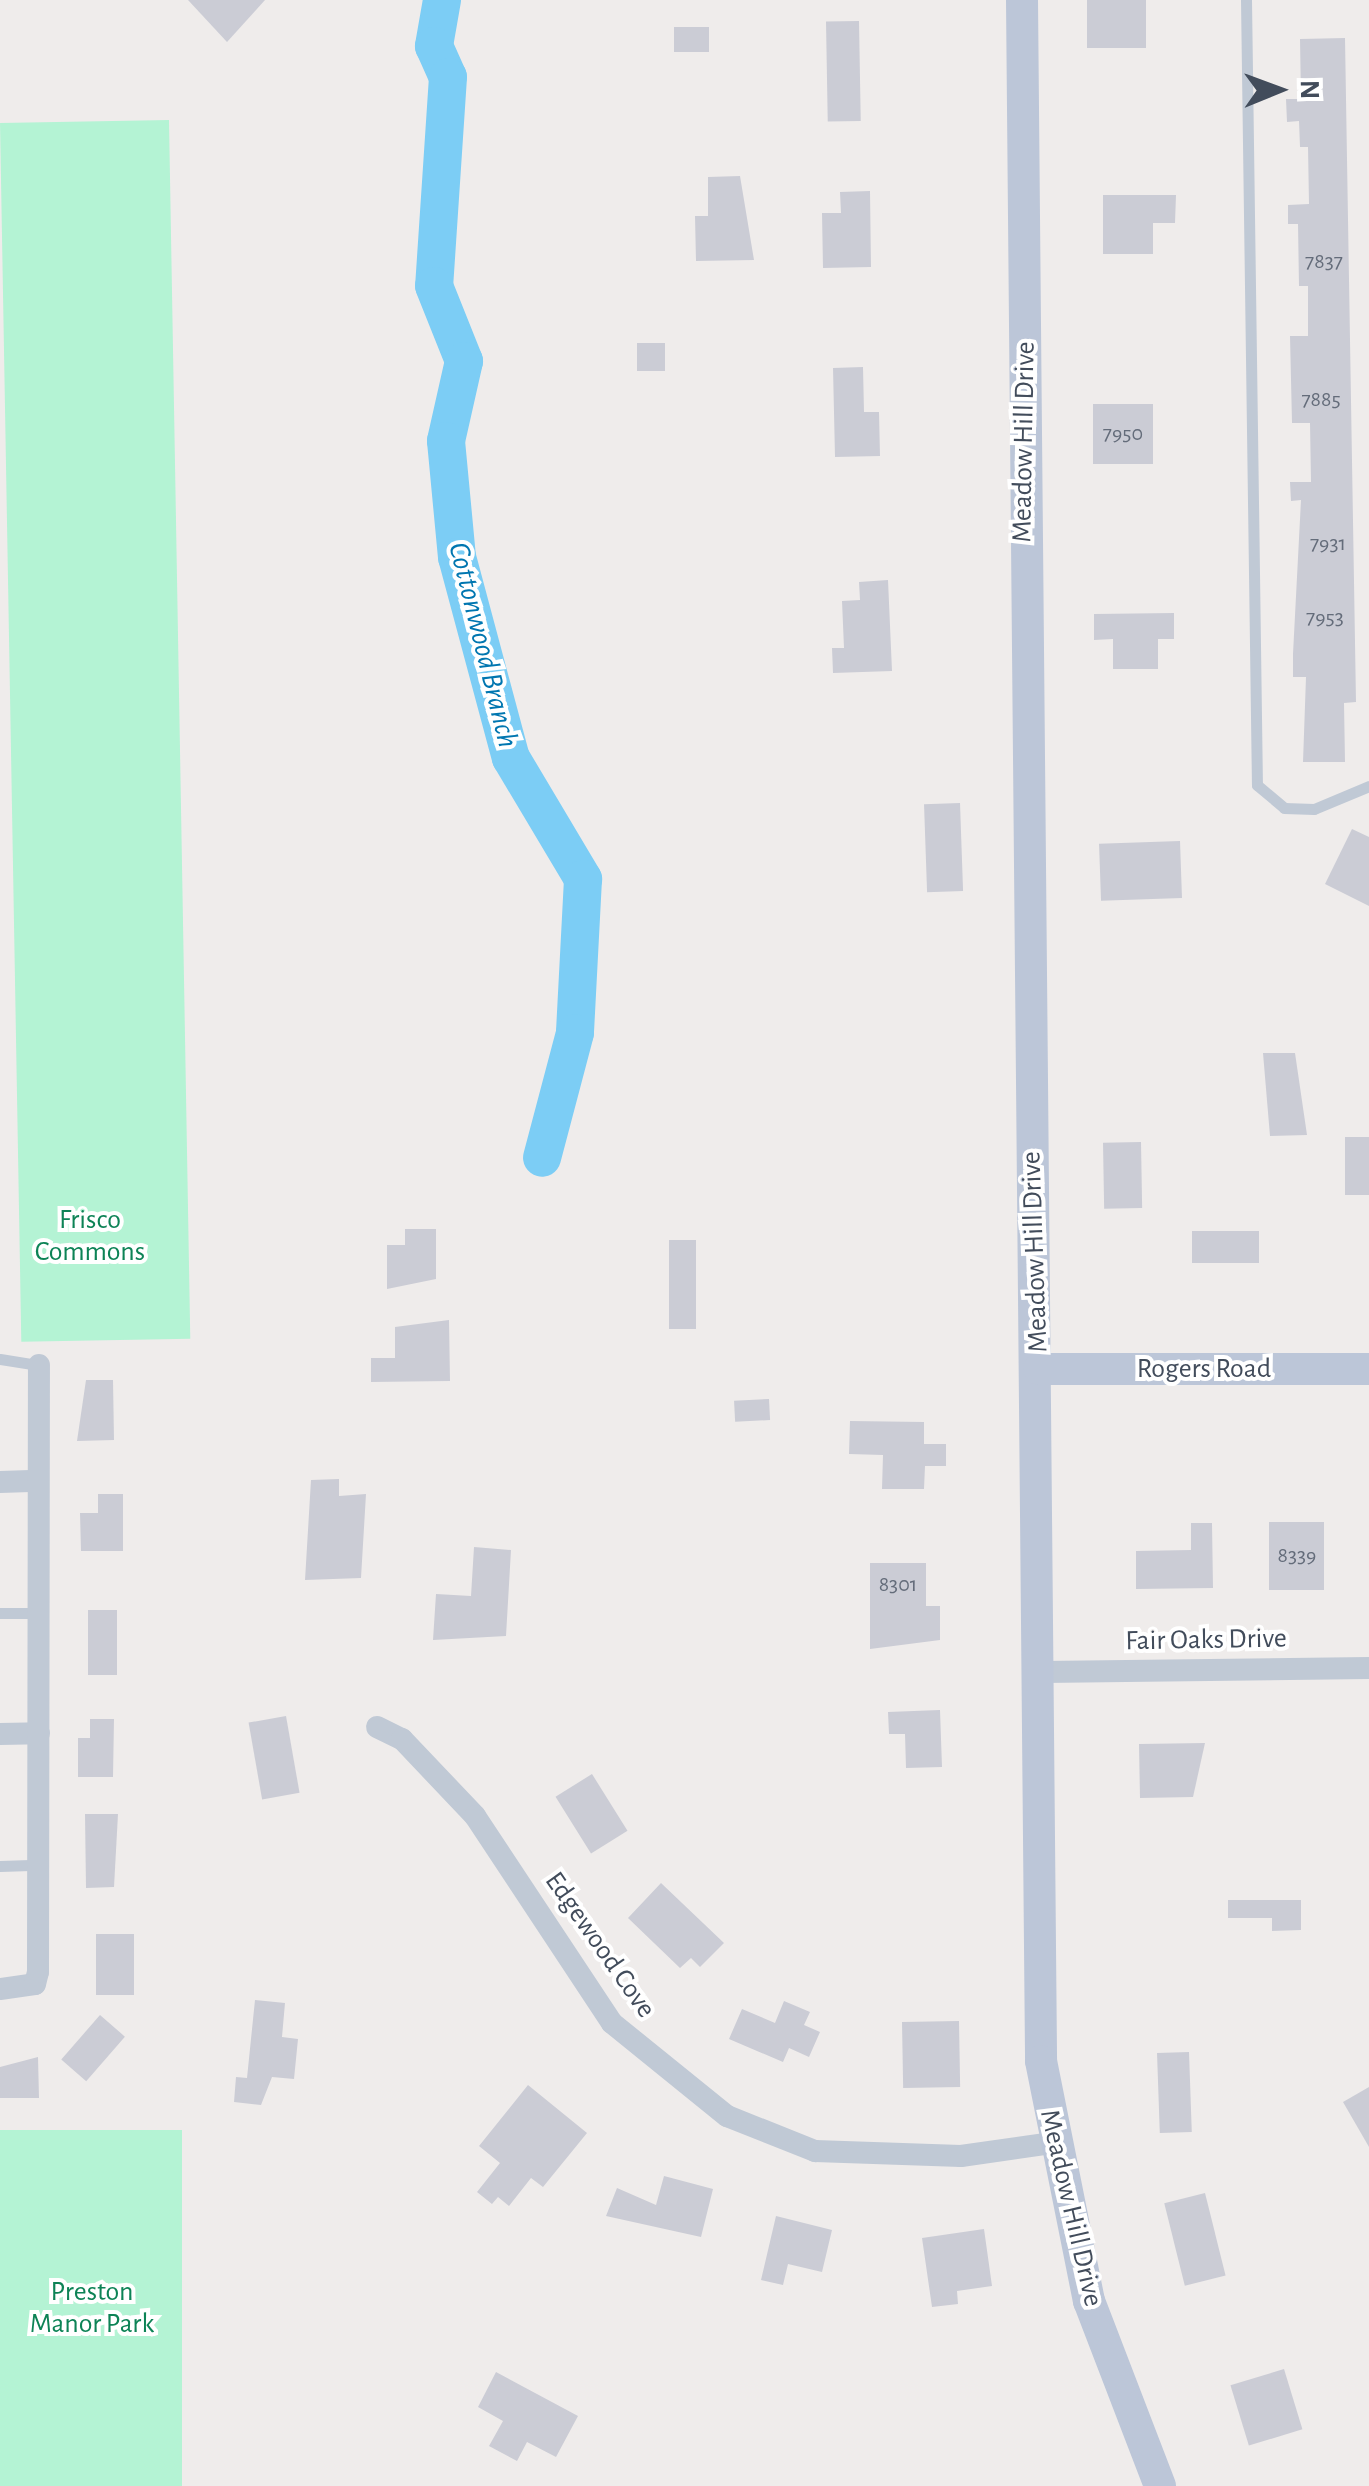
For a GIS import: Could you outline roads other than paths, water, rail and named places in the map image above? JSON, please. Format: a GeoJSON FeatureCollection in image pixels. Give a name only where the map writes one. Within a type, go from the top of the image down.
{"type":"FeatureCollection","features":[{"type":"Feature","properties":{"kind":"street","name":"Meadow Hill Drive"},"geometry":{"type":"LineString","coordinates":[[1022,0],[1022,536],[1043,1672],[1041,2061],[1051,2143],[1090,2301],[1160,2486]]}},
{"type":"Feature","properties":{"kind":"street"},"geometry":{"type":"LineString","coordinates":[[0,1989],[35,1984],[39,1365]]}},
{"type":"Feature","properties":{"kind":"street","name":"Rogers Road"},"geometry":{"type":"LineString","coordinates":[[1039,1369],[1369,1369]]}},
{"type":"Feature","properties":{"kind":"street"},"geometry":{"type":"LineString","coordinates":[[0,1482],[38,1481]]}},
{"type":"Feature","properties":{"kind":"street","name":"Fair Oaks Drive"},"geometry":{"type":"LineString","coordinates":[[1043,1672],[1369,1668]]}},
{"type":"Feature","properties":{"kind":"street","name":"Edgewood Cove"},"geometry":{"type":"LineString","coordinates":[[377,1727],[402,1740],[475,1816],[612,2022],[714,2108],[814,2151],[961,2156],[1051,2143]]}},
{"type":"Feature","properties":{"kind":"street"},"geometry":{"type":"LineString","coordinates":[[0,1734],[38,1733]]}},
{"type":"Feature","properties":{"kind":"lane"},"geometry":{"type":"LineString","coordinates":[[1246,0],[1257,784],[1284,808],[1314,809],[1369,786]]}},
{"type":"Feature","properties":{"kind":"lane"},"geometry":{"type":"LineString","coordinates":[[0,1360],[39,1365]]}},
{"type":"Feature","properties":{"kind":"lane"},"geometry":{"type":"LineString","coordinates":[[0,1613],[38,1613]]}},
{"type":"Feature","properties":{"kind":"lane"},"geometry":{"type":"LineString","coordinates":[[0,1866],[38,1865]]}},
{"type":"Feature","properties":{"kind":"waterway","name":"Cottonwood Branch"},"geometry":{"type":"LineString","coordinates":[[442,0],[434,46],[448,77],[434,286],[464,361],[446,441],[457,557],[511,758],[583,879],[575,1033],[542,1158]]}},
{"type":"Feature","properties":{"kind":"park label","name":"Frisco Commons"},"geometry":{"type":"Point","coordinates":[90,1236]}},
{"type":"Feature","properties":{"kind":"park label","name":"Preston Manor Park"},"geometry":{"type":"Point","coordinates":[92,2308]}}]}
